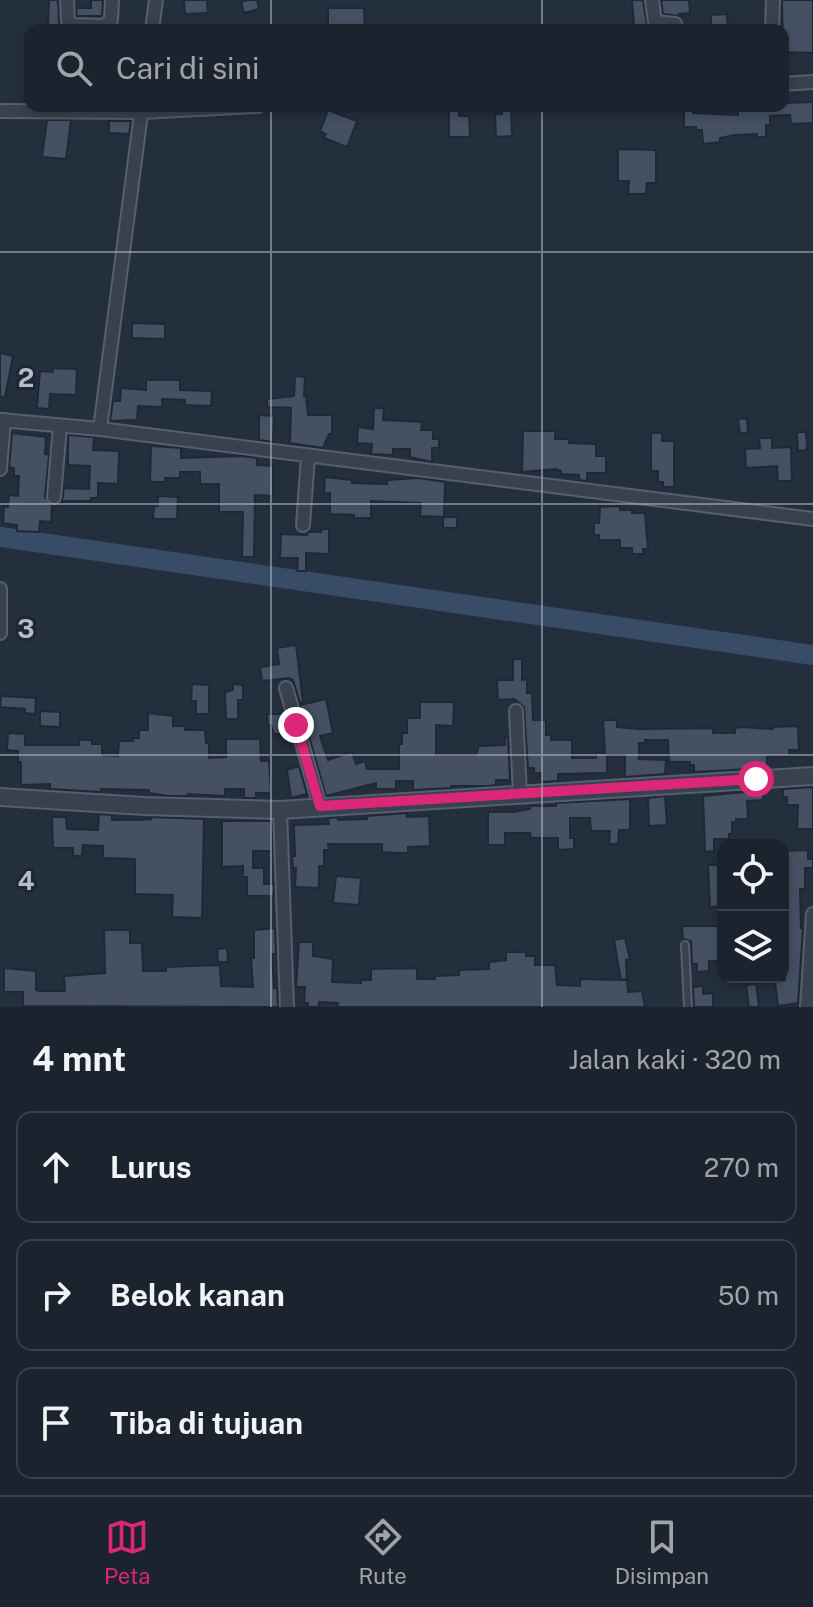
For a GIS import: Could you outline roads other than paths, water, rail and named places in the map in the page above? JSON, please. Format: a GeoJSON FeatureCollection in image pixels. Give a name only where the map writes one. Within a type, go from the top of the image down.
{"type":"FeatureCollection","features":[{"type":"Feature","properties":{"kind":"street"},"geometry":{"type":"LineString","coordinates":[[67,0],[68,22],[71,24]]}},
{"type":"Feature","properties":{"kind":"street"},"geometry":{"type":"LineString","coordinates":[[106,24],[111,20],[112,0]]}},
{"type":"Feature","properties":{"kind":"street"},"geometry":{"type":"LineString","coordinates":[[153,24],[156,0]]}},
{"type":"Feature","properties":{"kind":"street"},"geometry":{"type":"LineString","coordinates":[[652,0],[655,22],[675,24]]}},
{"type":"Feature","properties":{"kind":"street"},"geometry":{"type":"LineString","coordinates":[[772,24],[773,0]]}},
{"type":"Feature","properties":{"kind":"street"},"geometry":{"type":"LineString","coordinates":[[789,84],[813,82]]}},
{"type":"Feature","properties":{"kind":"street"},"geometry":{"type":"LineString","coordinates":[[0,111],[24,111]]}},
{"type":"Feature","properties":{"kind":"street"},"geometry":{"type":"LineString","coordinates":[[100,429],[142,112]]}},
{"type":"Feature","properties":{"kind":"street"},"geometry":{"type":"LineString","coordinates":[[0,469],[2,420],[100,429],[813,519]]}},
{"type":"Feature","properties":{"kind":"street"},"geometry":{"type":"LineString","coordinates":[[54,497],[60,426]]}},
{"type":"Feature","properties":{"kind":"street"},"geometry":{"type":"LineString","coordinates":[[303,525],[308,457]]}},
{"type":"Feature","properties":{"kind":"street"},"geometry":{"type":"LineString","coordinates":[[0,589],[0,633]]}},
{"type":"Feature","properties":{"kind":"street"},"geometry":{"type":"LineString","coordinates":[[286,688],[320,806]]}},
{"type":"Feature","properties":{"kind":"street"},"geometry":{"type":"LineString","coordinates":[[516,711],[520,795]]}},
{"type":"Feature","properties":{"kind":"street"},"geometry":{"type":"LineString","coordinates":[[0,797],[280,810],[813,776]]}},
{"type":"Feature","properties":{"kind":"street"},"geometry":{"type":"LineString","coordinates":[[280,810],[287,1007]]}},
{"type":"Feature","properties":{"kind":"street"},"geometry":{"type":"LineString","coordinates":[[807,1007],[813,914]]}},
{"type":"Feature","properties":{"kind":"lane"},"geometry":{"type":"LineString","coordinates":[[685,945],[688,1007]]}},
{"type":"Feature","properties":{"kind":"waterway"},"geometry":{"type":"LineString","coordinates":[[0,537],[813,655]]}}]}
